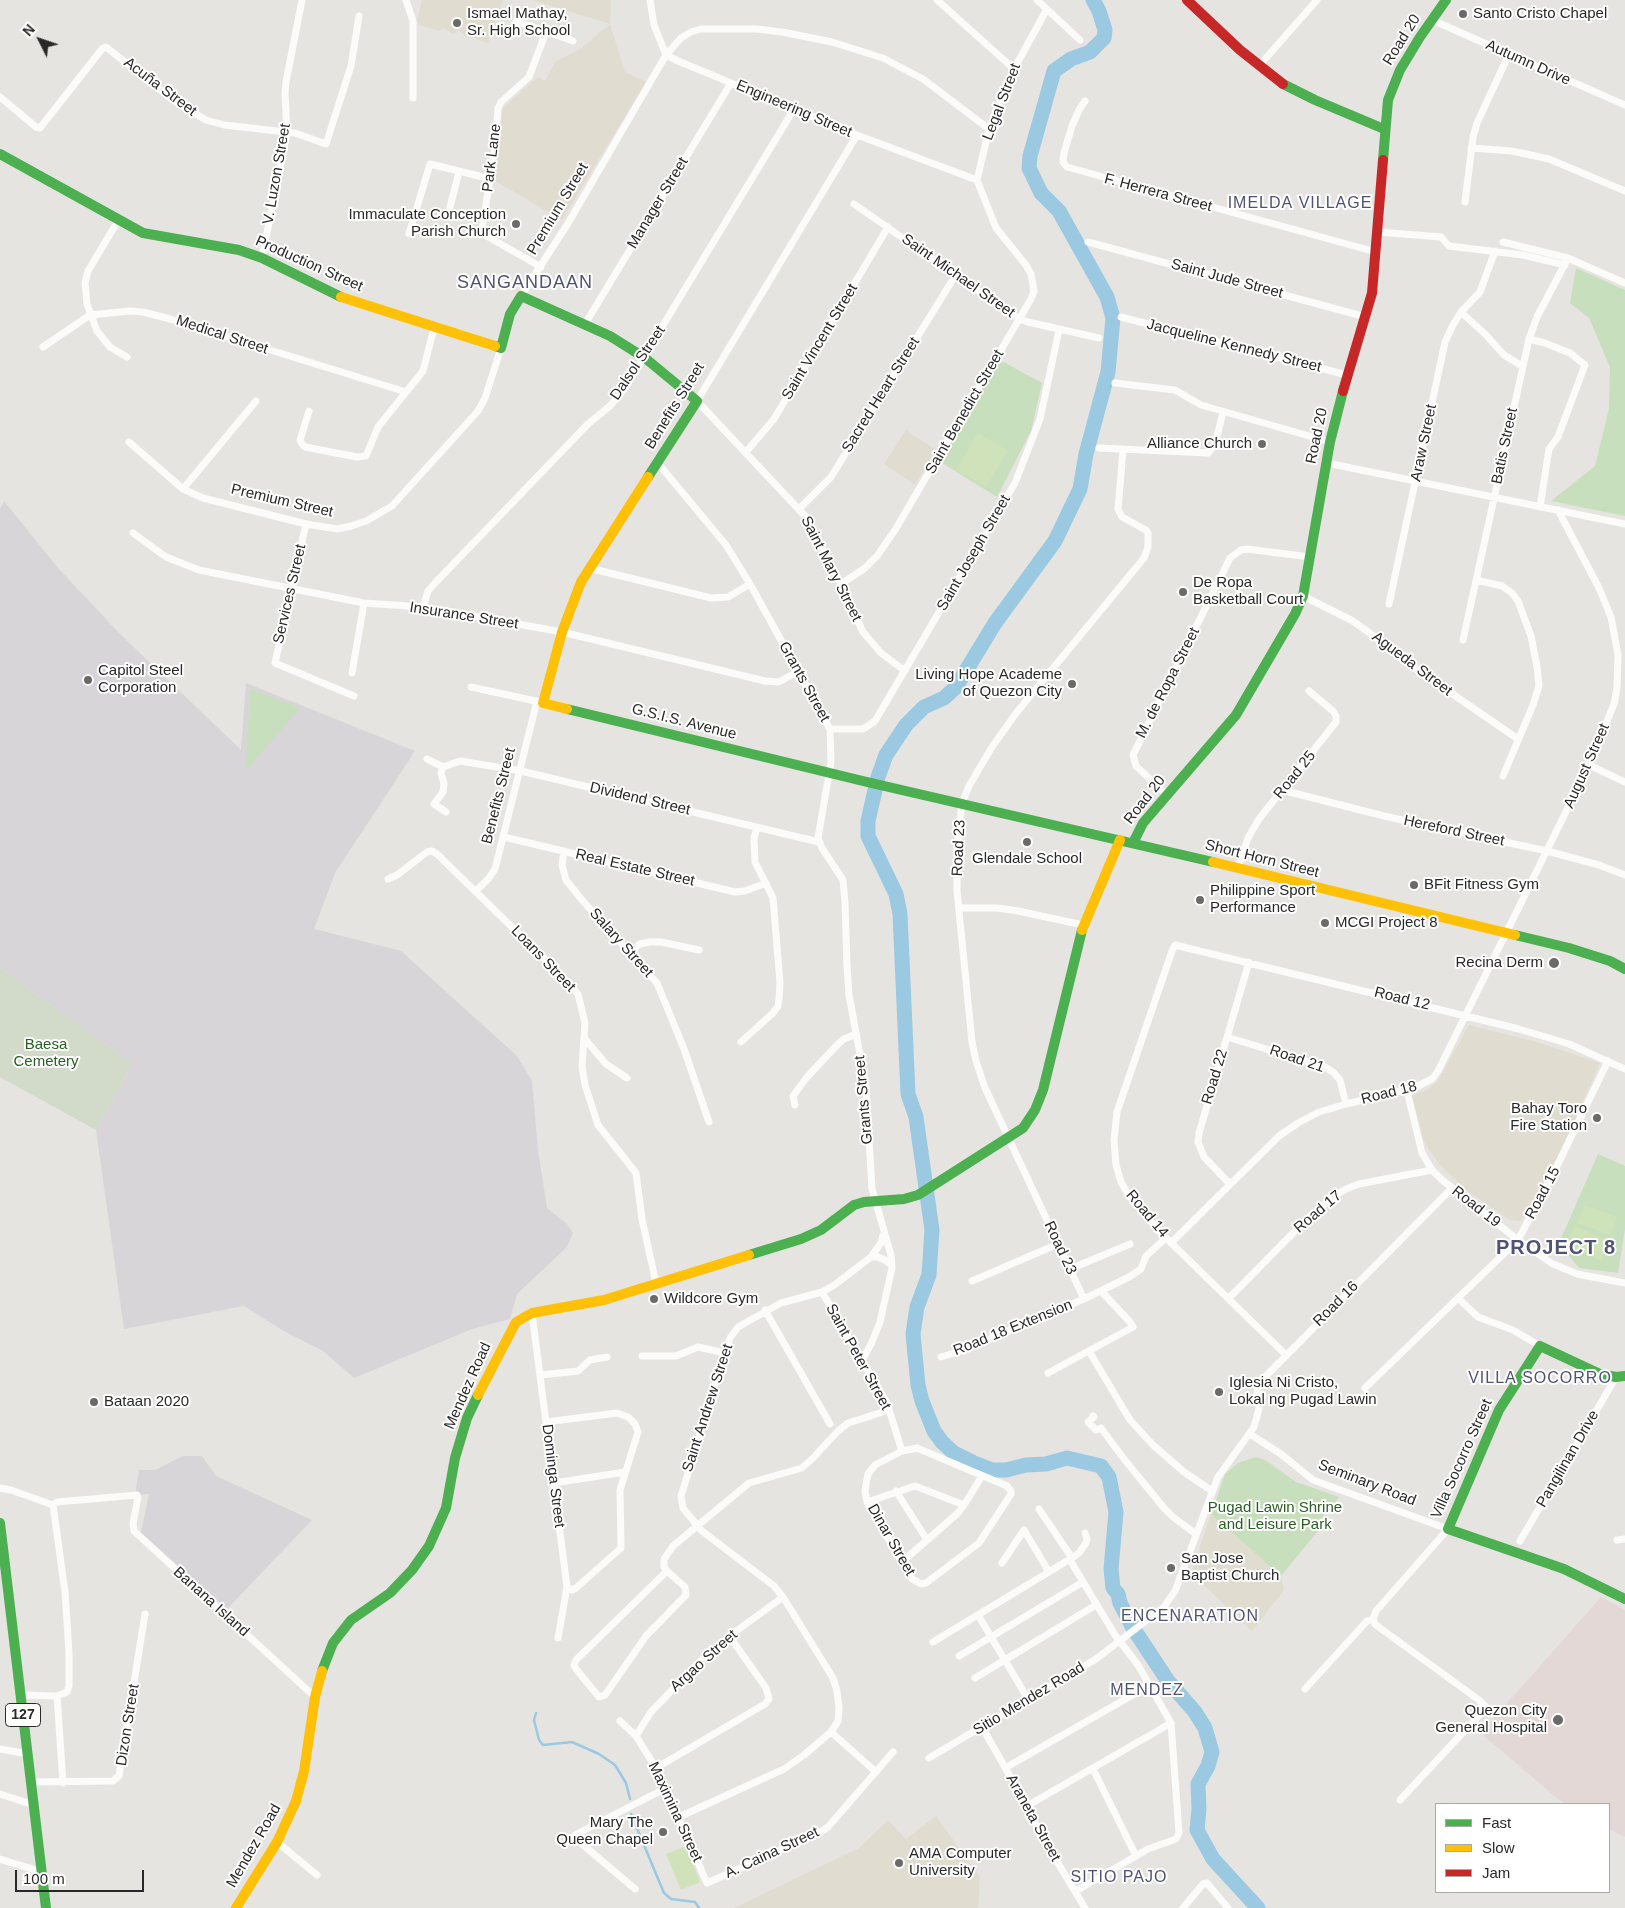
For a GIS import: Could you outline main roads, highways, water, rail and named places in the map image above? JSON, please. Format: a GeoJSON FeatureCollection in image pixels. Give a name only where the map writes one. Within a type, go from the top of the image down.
{"type":"FeatureCollection","features":[{"type":"Feature","properties":{"kind":"waterway"},"geometry":{"type":"LineString","coordinates":[[1093,0],[1105,30],[1104,38],[1090,52],[1071,59],[1054,71],[1030,156],[1029,168],[1041,193],[1059,211],[1107,297],[1113,318],[1108,372],[1086,454],[1080,489],[1055,541],[995,623],[956,687],[944,698],[924,707],[906,725],[886,755],[878,777],[868,821],[868,836],[896,894],[900,914],[908,1094],[916,1117],[932,1230],[929,1275],[917,1307],[913,1334],[918,1385],[922,1401],[934,1431],[942,1442],[954,1453],[974,1463],[992,1470],[1006,1470],[1026,1465],[1046,1464],[1067,1458],[1101,1466],[1109,1477],[1116,1512],[1111,1569],[1113,1588],[1118,1594],[1120,1603],[1133,1628],[1168,1681],[1195,1712],[1205,1728],[1212,1752],[1208,1766],[1198,1784],[1199,1809],[1197,1830],[1213,1859],[1258,1908]]}},
{"type":"Feature","properties":{"kind":"waterway"},"geometry":{"type":"LineString","coordinates":[[536,1713],[534,1720],[539,1740],[543,1745],[572,1742],[599,1754],[615,1765],[626,1783],[630,1799]]}},
{"type":"Feature","properties":{"kind":"waterway"},"geometry":{"type":"LineString","coordinates":[[631,1814],[664,1893],[671,1899],[695,1902],[699,1908]]}},
{"type":"Feature","properties":{"kind":"place","name":"Santo Cristo Chapel"},"geometry":{"type":"Point","coordinates":[1463,14]}},
{"type":"Feature","properties":{"kind":"place","name":"Ismael Mathay, Sr. High School"},"geometry":{"type":"Point","coordinates":[457,23]}},
{"type":"Feature","properties":{"kind":"place","name":"Immaculate Conception Parish Church"},"geometry":{"type":"Point","coordinates":[516,224]}},
{"type":"Feature","properties":{"kind":"place","name":"Alliance Church"},"geometry":{"type":"Point","coordinates":[1262,444]}},
{"type":"Feature","properties":{"kind":"place","name":"De Ropa Basketball Court"},"geometry":{"type":"Point","coordinates":[1183,592]}},
{"type":"Feature","properties":{"kind":"place","name":"Capitol Steel Corporation"},"geometry":{"type":"Point","coordinates":[88,680]}},
{"type":"Feature","properties":{"kind":"place","name":"Living Hope Academe of Quezon City"},"geometry":{"type":"Point","coordinates":[1072,684]}},
{"type":"Feature","properties":{"kind":"place","name":"Glendale School"},"geometry":{"type":"Point","coordinates":[1027,842]}},
{"type":"Feature","properties":{"kind":"place","name":"BFit Fitness Gym"},"geometry":{"type":"Point","coordinates":[1414,885]}},
{"type":"Feature","properties":{"kind":"place","name":"Philippine Sport Performance"},"geometry":{"type":"Point","coordinates":[1200,900]}},
{"type":"Feature","properties":{"kind":"place","name":"MCGI Project 8"},"geometry":{"type":"Point","coordinates":[1325,923]}},
{"type":"Feature","properties":{"kind":"place","name":"Recina Derm"},"geometry":{"type":"Point","coordinates":[1554,963]}},
{"type":"Feature","properties":{"kind":"place","name":"Bahay Toro Fire Station"},"geometry":{"type":"Point","coordinates":[1597,1118]}},
{"type":"Feature","properties":{"kind":"place","name":"Wildcore Gym"},"geometry":{"type":"Point","coordinates":[654,1299]}},
{"type":"Feature","properties":{"kind":"place","name":"Iglesia Ni Cristo, Lokal ng Pugad Lawin"},"geometry":{"type":"Point","coordinates":[1219,1392]}},
{"type":"Feature","properties":{"kind":"place","name":"Bataan 2020"},"geometry":{"type":"Point","coordinates":[94,1402]}},
{"type":"Feature","properties":{"kind":"place","name":"San Jose Baptist Church"},"geometry":{"type":"Point","coordinates":[1171,1568]}},
{"type":"Feature","properties":{"kind":"place","name":"Quezon City General Hospital"},"geometry":{"type":"Point","coordinates":[1558,1720]}},
{"type":"Feature","properties":{"kind":"place","name":"Mary The Queen Chapel"},"geometry":{"type":"Point","coordinates":[663,1832]}},
{"type":"Feature","properties":{"kind":"place","name":"AMA Computer University"},"geometry":{"type":"Point","coordinates":[899,1863]}},
{"type":"Feature","properties":{"kind":"district","name":"IMELDA VILLAGE"},"geometry":{"type":"Point","coordinates":[1300,204]}},
{"type":"Feature","properties":{"kind":"district","name":"SANGANDAAN"},"geometry":{"type":"Point","coordinates":[525,283]}},
{"type":"Feature","properties":{"kind":"district","name":"PROJECT 8"},"geometry":{"type":"Point","coordinates":[1556,1248]}},
{"type":"Feature","properties":{"kind":"district","name":"VILLA SOCORRO"},"geometry":{"type":"Point","coordinates":[1540,1379]}},
{"type":"Feature","properties":{"kind":"district","name":"ENCENARATION"},"geometry":{"type":"Point","coordinates":[1190,1617]}},
{"type":"Feature","properties":{"kind":"district","name":"MENDEZ"},"geometry":{"type":"Point","coordinates":[1147,1691]}},
{"type":"Feature","properties":{"kind":"district","name":"SITIO PAJO"},"geometry":{"type":"Point","coordinates":[1119,1878]}},
{"type":"Feature","properties":{"kind":"park label","name":"Baesa Cemetery"},"geometry":{"type":"Point","coordinates":[46,1054]}},
{"type":"Feature","properties":{"kind":"park label","name":"Pugad Lawin Shrine and Leisure Park"},"geometry":{"type":"Point","coordinates":[1275,1516]}}]}
